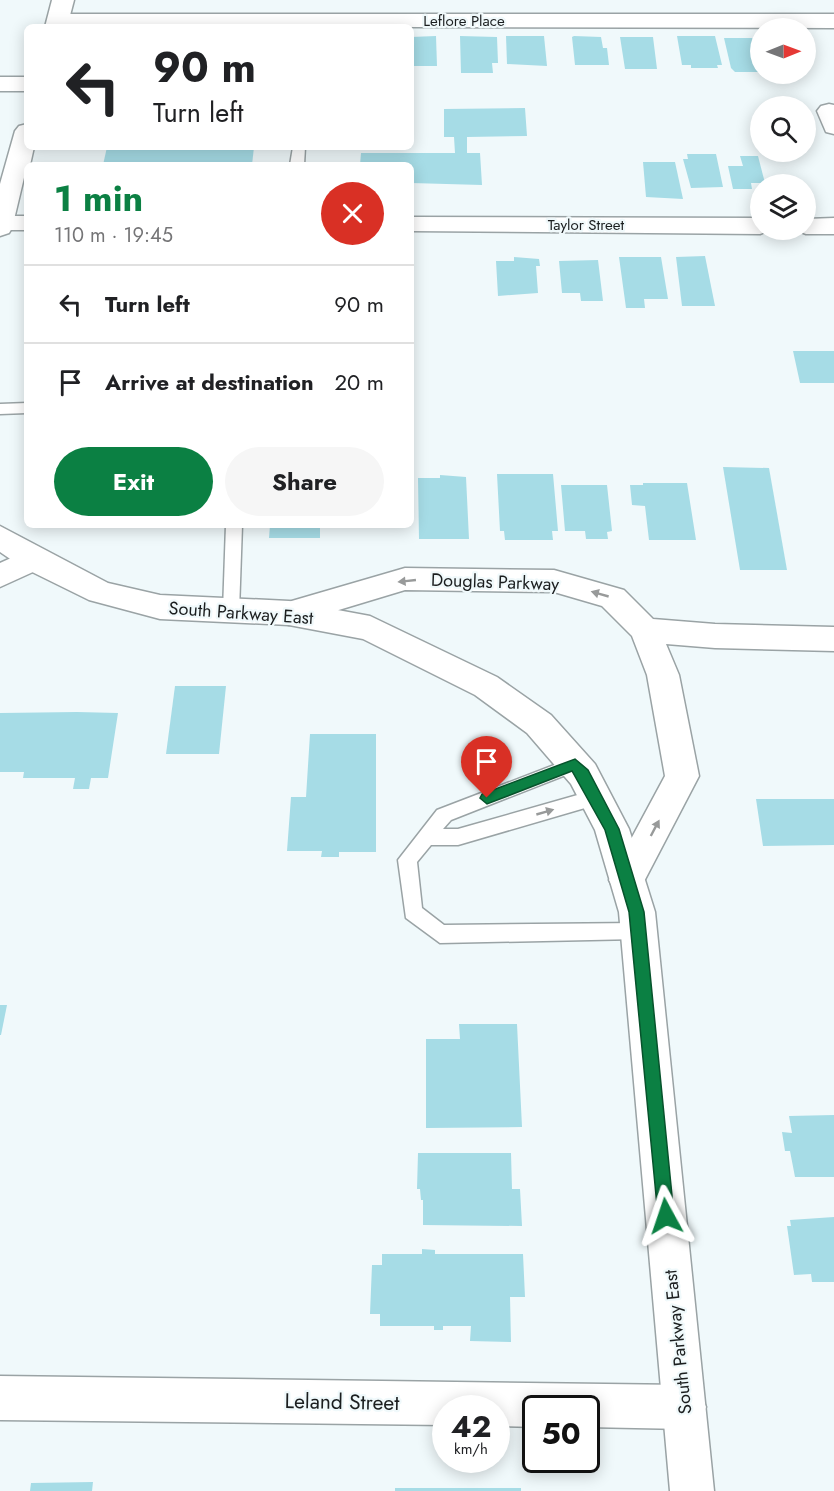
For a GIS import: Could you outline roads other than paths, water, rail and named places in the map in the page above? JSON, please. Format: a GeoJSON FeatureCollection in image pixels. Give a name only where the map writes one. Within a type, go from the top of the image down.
{"type":"FeatureCollection","features":[{"type":"Feature","properties":{"kind":"street","name":"Leflore Place"},"geometry":{"type":"LineString","coordinates":[[59,16],[834,21]]}},
{"type":"Feature","properties":{"kind":"street"},"geometry":{"type":"LineString","coordinates":[[0,84],[24,84]]}},
{"type":"Feature","properties":{"kind":"street"},"geometry":{"type":"LineString","coordinates":[[24,142],[1,225],[24,223]]}},
{"type":"Feature","properties":{"kind":"street","name":"Taylor Street"},"geometry":{"type":"LineString","coordinates":[[414,224],[750,226]]}},
{"type":"Feature","properties":{"kind":"street"},"geometry":{"type":"LineString","coordinates":[[816,226],[834,226]]}},
{"type":"Feature","properties":{"kind":"street","name":"South Parkway East"},"geometry":{"type":"LineString","coordinates":[[0,537],[33,559],[100,592],[160,607],[290,613],[370,628],[486,686],[540,724],[575,764],[612,829],[636,912],[692,1491]]}},
{"type":"Feature","properties":{"kind":"street"},"geometry":{"type":"LineString","coordinates":[[0,576],[33,559]]}},
{"type":"Feature","properties":{"kind":"street","name":"Douglas Parkway"},"geometry":{"type":"LineString","coordinates":[[290,613],[405,579],[554,581],[613,598],[645,630]]}},
{"type":"Feature","properties":{"kind":"street"},"geometry":{"type":"LineString","coordinates":[[627,880],[682,776],[663,675],[645,630],[715,636],[834,639]]}},
{"type":"Feature","properties":{"kind":"street","name":"Leland Street"},"geometry":{"type":"LineString","coordinates":[[0,1398],[684,1407]]}},
{"type":"Feature","properties":{"kind":"lane"},"geometry":{"type":"LineString","coordinates":[[0,409],[24,408]]}},
{"type":"Feature","properties":{"kind":"lane"},"geometry":{"type":"LineString","coordinates":[[231,611],[234,528]]}},
{"type":"Feature","properties":{"kind":"lane"},"geometry":{"type":"LineString","coordinates":[[575,764],[444,815],[407,860],[413,912],[440,934],[638,931]]}},
{"type":"Feature","properties":{"kind":"lane"},"geometry":{"type":"LineString","coordinates":[[427,837],[458,837],[596,798]]}}]}
